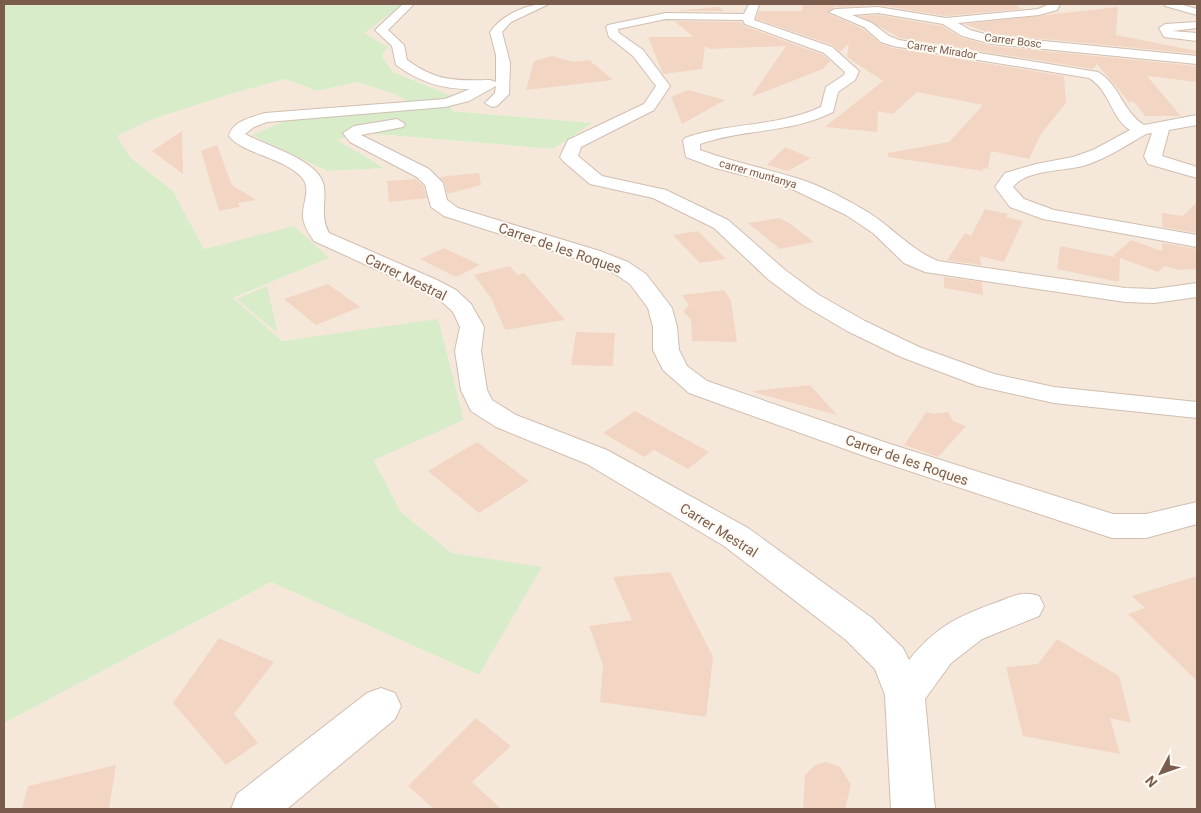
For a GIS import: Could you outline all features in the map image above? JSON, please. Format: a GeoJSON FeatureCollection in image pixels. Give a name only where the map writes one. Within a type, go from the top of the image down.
{"type":"FeatureCollection","features":[{"type":"Feature","properties":{"kind":"street"},"geometry":{"type":"LineString","coordinates":[[409,4],[381,30],[398,45],[401,62],[415,73],[445,85],[497,80]]}},
{"type":"Feature","properties":{"kind":"street","name":"Carrer de les Roques"},"geometry":{"type":"LineString","coordinates":[[544,4],[506,20],[496,32],[503,50],[497,80],[502,94],[492,103],[477,110],[441,119],[373,126],[351,133],[356,139],[423,173],[434,184],[438,203],[451,212],[592,256],[620,267],[638,279],[660,308],[665,327],[666,350],[676,370],[698,387],[880,451],[1112,526],[1146,526],[1197,513]]}},
{"type":"Feature","properties":{"kind":"street","name":"Carrer Bosc"},"geometry":{"type":"LineString","coordinates":[[946,21],[1039,12],[1053,8],[1055,4]]}},
{"type":"Feature","properties":{"kind":"street"},"geometry":{"type":"LineString","coordinates":[[1168,4],[1197,12]]}},
{"type":"Feature","properties":{"kind":"street"},"geometry":{"type":"LineString","coordinates":[[751,10],[641,19],[612,27],[613,34],[638,53],[663,86],[649,107],[623,118],[574,144],[569,157],[596,180],[660,194],[721,224],[740,239],[777,275],[811,300],[856,326],[910,352],[986,380],[1054,395],[1136,402],[1197,410]]}},
{"type":"Feature","properties":{"kind":"street","name":"carrer muntanya"},"geometry":{"type":"LineString","coordinates":[[751,10],[749,22],[836,55],[852,71],[850,77],[831,90],[828,109],[810,120],[786,126],[710,133],[692,141],[692,153],[720,164],[792,182],[822,196],[853,211],[880,229],[912,258],[933,267],[1125,295],[1154,296],[1197,290]]}},
{"type":"Feature","properties":{"kind":"street","name":"Carrer Mirador"},"geometry":{"type":"LineString","coordinates":[[946,21],[878,10],[835,12],[868,24],[885,39],[897,43],[1093,75],[1102,80],[1128,122],[1141,130]]}},
{"type":"Feature","properties":{"kind":"street","name":"Carrer Bosc"},"geometry":{"type":"LineString","coordinates":[[946,21],[966,33],[992,40],[1197,60]]}},
{"type":"Feature","properties":{"kind":"street"},"geometry":{"type":"LineString","coordinates":[[1197,25],[1165,28],[1168,34],[1197,37]]}},
{"type":"Feature","properties":{"kind":"street","name":"Carrer Mestral"},"geometry":{"type":"LineString","coordinates":[[497,80],[464,98],[445,103],[265,118],[248,124],[238,131],[237,136],[298,166],[309,174],[315,182],[312,222],[321,237],[448,295],[463,309],[472,327],[468,351],[474,390],[481,405],[506,420],[597,457],[736,537],[859,629],[890,659],[905,695]]}},
{"type":"Feature","properties":{"kind":"street"},"geometry":{"type":"LineString","coordinates":[[1197,120],[1141,130],[1099,154],[1077,162],[1036,169],[1011,177],[1004,187],[1017,203],[1050,215],[1197,240]]}},
{"type":"Feature","properties":{"kind":"street"},"geometry":{"type":"LineString","coordinates":[[1162,127],[1153,156],[1154,160],[1197,173]]}},
{"type":"Feature","properties":{"kind":"street"},"geometry":{"type":"LineString","coordinates":[[913,809],[905,695],[938,652],[969,628],[1026,606]]}},
{"type":"Feature","properties":{"kind":"street"},"geometry":{"type":"LineString","coordinates":[[253,809],[381,706]]}},
{"type":"Feature","properties":{"kind":"shaded area"},"geometry":{"type":"Polygon","coordinates":[[[401,4],[1197,4],[1197,809],[4,809],[4,723],[271,582],[479,675],[541,568],[452,553],[401,512],[374,459],[464,420],[438,320],[282,341],[232,299],[328,258],[294,227],[204,249],[173,191],[131,158],[117,136],[153,119],[285,79],[317,91],[357,82],[412,102],[253,135],[327,171],[384,167],[336,140],[364,133],[553,149],[591,123],[452,111],[450,95],[393,72],[382,56],[388,47],[363,33],[397,9],[401,4]]]}},
{"type":"Feature","properties":{"kind":"green space"},"geometry":{"type":"Polygon","coordinates":[[[4,4],[401,4],[364,33],[388,47],[382,56],[393,72],[450,95],[452,111],[592,123],[553,149],[364,133],[337,140],[385,168],[327,171],[252,135],[287,120],[412,103],[394,94],[357,82],[317,91],[285,79],[153,119],[117,136],[131,158],[173,191],[204,249],[294,226],[329,258],[233,298],[282,341],[438,319],[464,420],[374,460],[401,512],[452,553],[542,567],[479,675],[271,582],[4,723],[4,4]]]}},
{"type":"Feature","properties":{"kind":"green space"},"geometry":{"type":"Polygon","coordinates":[[[267,286],[277,330],[276,332],[237,299],[267,286]]]}},
{"type":"Feature","properties":{"kind":"building"},"geometry":{"type":"Polygon","coordinates":[[[803,4],[1015,4],[1021,9],[946,16],[878,5],[835,7],[827,13],[863,29],[880,43],[892,48],[1064,76],[1066,103],[1041,134],[1029,159],[991,151],[988,169],[983,168],[983,171],[888,157],[888,153],[949,142],[983,105],[917,92],[893,114],[878,111],[877,132],[825,127],[883,81],[847,57],[849,43],[840,52],[833,45],[756,19],[759,11],[802,11],[803,4]]]}},
{"type":"Feature","properties":{"kind":"building"},"geometry":{"type":"Polygon","coordinates":[[[719,7],[725,11],[674,11],[719,7]]]}},
{"type":"Feature","properties":{"kind":"building"},"geometry":{"type":"Polygon","coordinates":[[[1118,7],[1116,35],[1197,51],[1197,54],[992,34],[964,24],[1118,7]]]}},
{"type":"Feature","properties":{"kind":"building"},"geometry":{"type":"Polygon","coordinates":[[[878,15],[942,26],[962,38],[992,46],[1197,66],[1197,82],[1147,76],[1181,116],[1145,116],[1134,102],[1129,102],[1097,64],[1093,69],[900,38],[860,16],[878,15]]]}},
{"type":"Feature","properties":{"kind":"building"},"geometry":{"type":"Polygon","coordinates":[[[674,21],[742,22],[744,26],[823,55],[830,61],[823,69],[751,97],[786,46],[710,49],[705,46],[702,69],[663,74],[648,37],[694,37],[674,21]]]}},
{"type":"Feature","properties":{"kind":"building"},"geometry":{"type":"Polygon","coordinates":[[[552,56],[573,62],[589,60],[613,80],[526,90],[534,61],[552,56]]]}},
{"type":"Feature","properties":{"kind":"building"},"geometry":{"type":"Polygon","coordinates":[[[688,90],[725,100],[682,124],[671,97],[688,90]]]}},
{"type":"Feature","properties":{"kind":"building"},"geometry":{"type":"Polygon","coordinates":[[[182,131],[183,174],[152,151],[182,131]]]}},
{"type":"Feature","properties":{"kind":"building"},"geometry":{"type":"Polygon","coordinates":[[[217,145],[232,185],[256,200],[238,203],[240,207],[219,211],[201,151],[217,145]]]}},
{"type":"Feature","properties":{"kind":"building"},"geometry":{"type":"Polygon","coordinates":[[[785,147],[811,158],[788,171],[767,165],[785,147]]]}},
{"type":"Feature","properties":{"kind":"building"},"geometry":{"type":"Polygon","coordinates":[[[479,173],[481,185],[447,194],[445,183],[439,177],[479,173]]]}},
{"type":"Feature","properties":{"kind":"building"},"geometry":{"type":"Polygon","coordinates":[[[416,179],[423,186],[427,198],[389,202],[387,181],[416,179]]]}},
{"type":"Feature","properties":{"kind":"building"},"geometry":{"type":"Polygon","coordinates":[[[1197,202],[1197,233],[1162,227],[1162,213],[1183,216],[1197,202]]]}},
{"type":"Feature","properties":{"kind":"building"},"geometry":{"type":"Polygon","coordinates":[[[985,209],[1008,214],[1006,217],[1023,221],[1004,262],[980,256],[981,265],[947,260],[965,233],[971,236],[985,209]]]}},
{"type":"Feature","properties":{"kind":"building"},"geometry":{"type":"Polygon","coordinates":[[[779,218],[789,223],[814,242],[780,249],[748,223],[779,218]]]}},
{"type":"Feature","properties":{"kind":"building"},"geometry":{"type":"Polygon","coordinates":[[[698,231],[726,259],[700,263],[673,235],[698,231]]]}},
{"type":"Feature","properties":{"kind":"building"},"geometry":{"type":"Polygon","coordinates":[[[1131,240],[1162,251],[1162,243],[1197,249],[1197,269],[1178,270],[1165,266],[1158,272],[1120,258],[1119,282],[1057,269],[1060,246],[1119,258],[1113,256],[1131,240]]]}},
{"type":"Feature","properties":{"kind":"building"},"geometry":{"type":"Polygon","coordinates":[[[444,248],[480,265],[456,277],[420,259],[444,248]]]}},
{"type":"Feature","properties":{"kind":"building"},"geometry":{"type":"Polygon","coordinates":[[[510,266],[517,275],[524,273],[565,320],[505,330],[491,298],[474,275],[510,266]]]}},
{"type":"Feature","properties":{"kind":"building"},"geometry":{"type":"Polygon","coordinates":[[[944,277],[982,282],[983,295],[944,288],[944,277]]]}},
{"type":"Feature","properties":{"kind":"building"},"geometry":{"type":"Polygon","coordinates":[[[328,284],[360,307],[316,325],[284,299],[328,284]]]}},
{"type":"Feature","properties":{"kind":"building"},"geometry":{"type":"Polygon","coordinates":[[[724,290],[731,301],[737,342],[692,341],[691,320],[683,311],[689,305],[682,295],[724,290]]]}},
{"type":"Feature","properties":{"kind":"building"},"geometry":{"type":"Polygon","coordinates":[[[576,332],[615,333],[613,366],[571,365],[576,332]]]}},
{"type":"Feature","properties":{"kind":"building"},"geometry":{"type":"Polygon","coordinates":[[[810,385],[837,415],[753,392],[753,391],[810,385]]]}},
{"type":"Feature","properties":{"kind":"building"},"geometry":{"type":"Polygon","coordinates":[[[635,411],[709,452],[688,469],[654,450],[644,457],[603,433],[635,411]]]}},
{"type":"Feature","properties":{"kind":"building"},"geometry":{"type":"Polygon","coordinates":[[[926,412],[933,414],[948,412],[953,421],[966,426],[938,457],[904,445],[926,412]]]}},
{"type":"Feature","properties":{"kind":"building"},"geometry":{"type":"Polygon","coordinates":[[[477,442],[529,481],[479,513],[428,471],[477,442]]]}},
{"type":"Feature","properties":{"kind":"building"},"geometry":{"type":"Polygon","coordinates":[[[670,572],[713,657],[706,717],[600,702],[603,665],[589,626],[632,620],[613,577],[670,572]]]}},
{"type":"Feature","properties":{"kind":"building"},"geometry":{"type":"Polygon","coordinates":[[[1197,576],[1197,681],[1128,614],[1145,608],[1132,596],[1197,576]]]}},
{"type":"Feature","properties":{"kind":"building"},"geometry":{"type":"Polygon","coordinates":[[[219,638],[274,662],[234,714],[258,743],[226,765],[173,703],[219,638]]]}},
{"type":"Feature","properties":{"kind":"building"},"geometry":{"type":"Polygon","coordinates":[[[1057,639],[1119,676],[1131,723],[1110,718],[1120,754],[1023,736],[1006,667],[1038,664],[1057,639]]]}},
{"type":"Feature","properties":{"kind":"building"},"geometry":{"type":"Polygon","coordinates":[[[476,718],[511,746],[472,782],[501,809],[434,809],[408,786],[476,718]]]}},
{"type":"Feature","properties":{"kind":"building"},"geometry":{"type":"Polygon","coordinates":[[[826,762],[840,767],[851,785],[845,809],[803,809],[805,775],[815,765],[826,762]]]}},
{"type":"Feature","properties":{"kind":"building"},"geometry":{"type":"Polygon","coordinates":[[[116,765],[109,809],[22,809],[28,786],[116,765]]]}}]}
